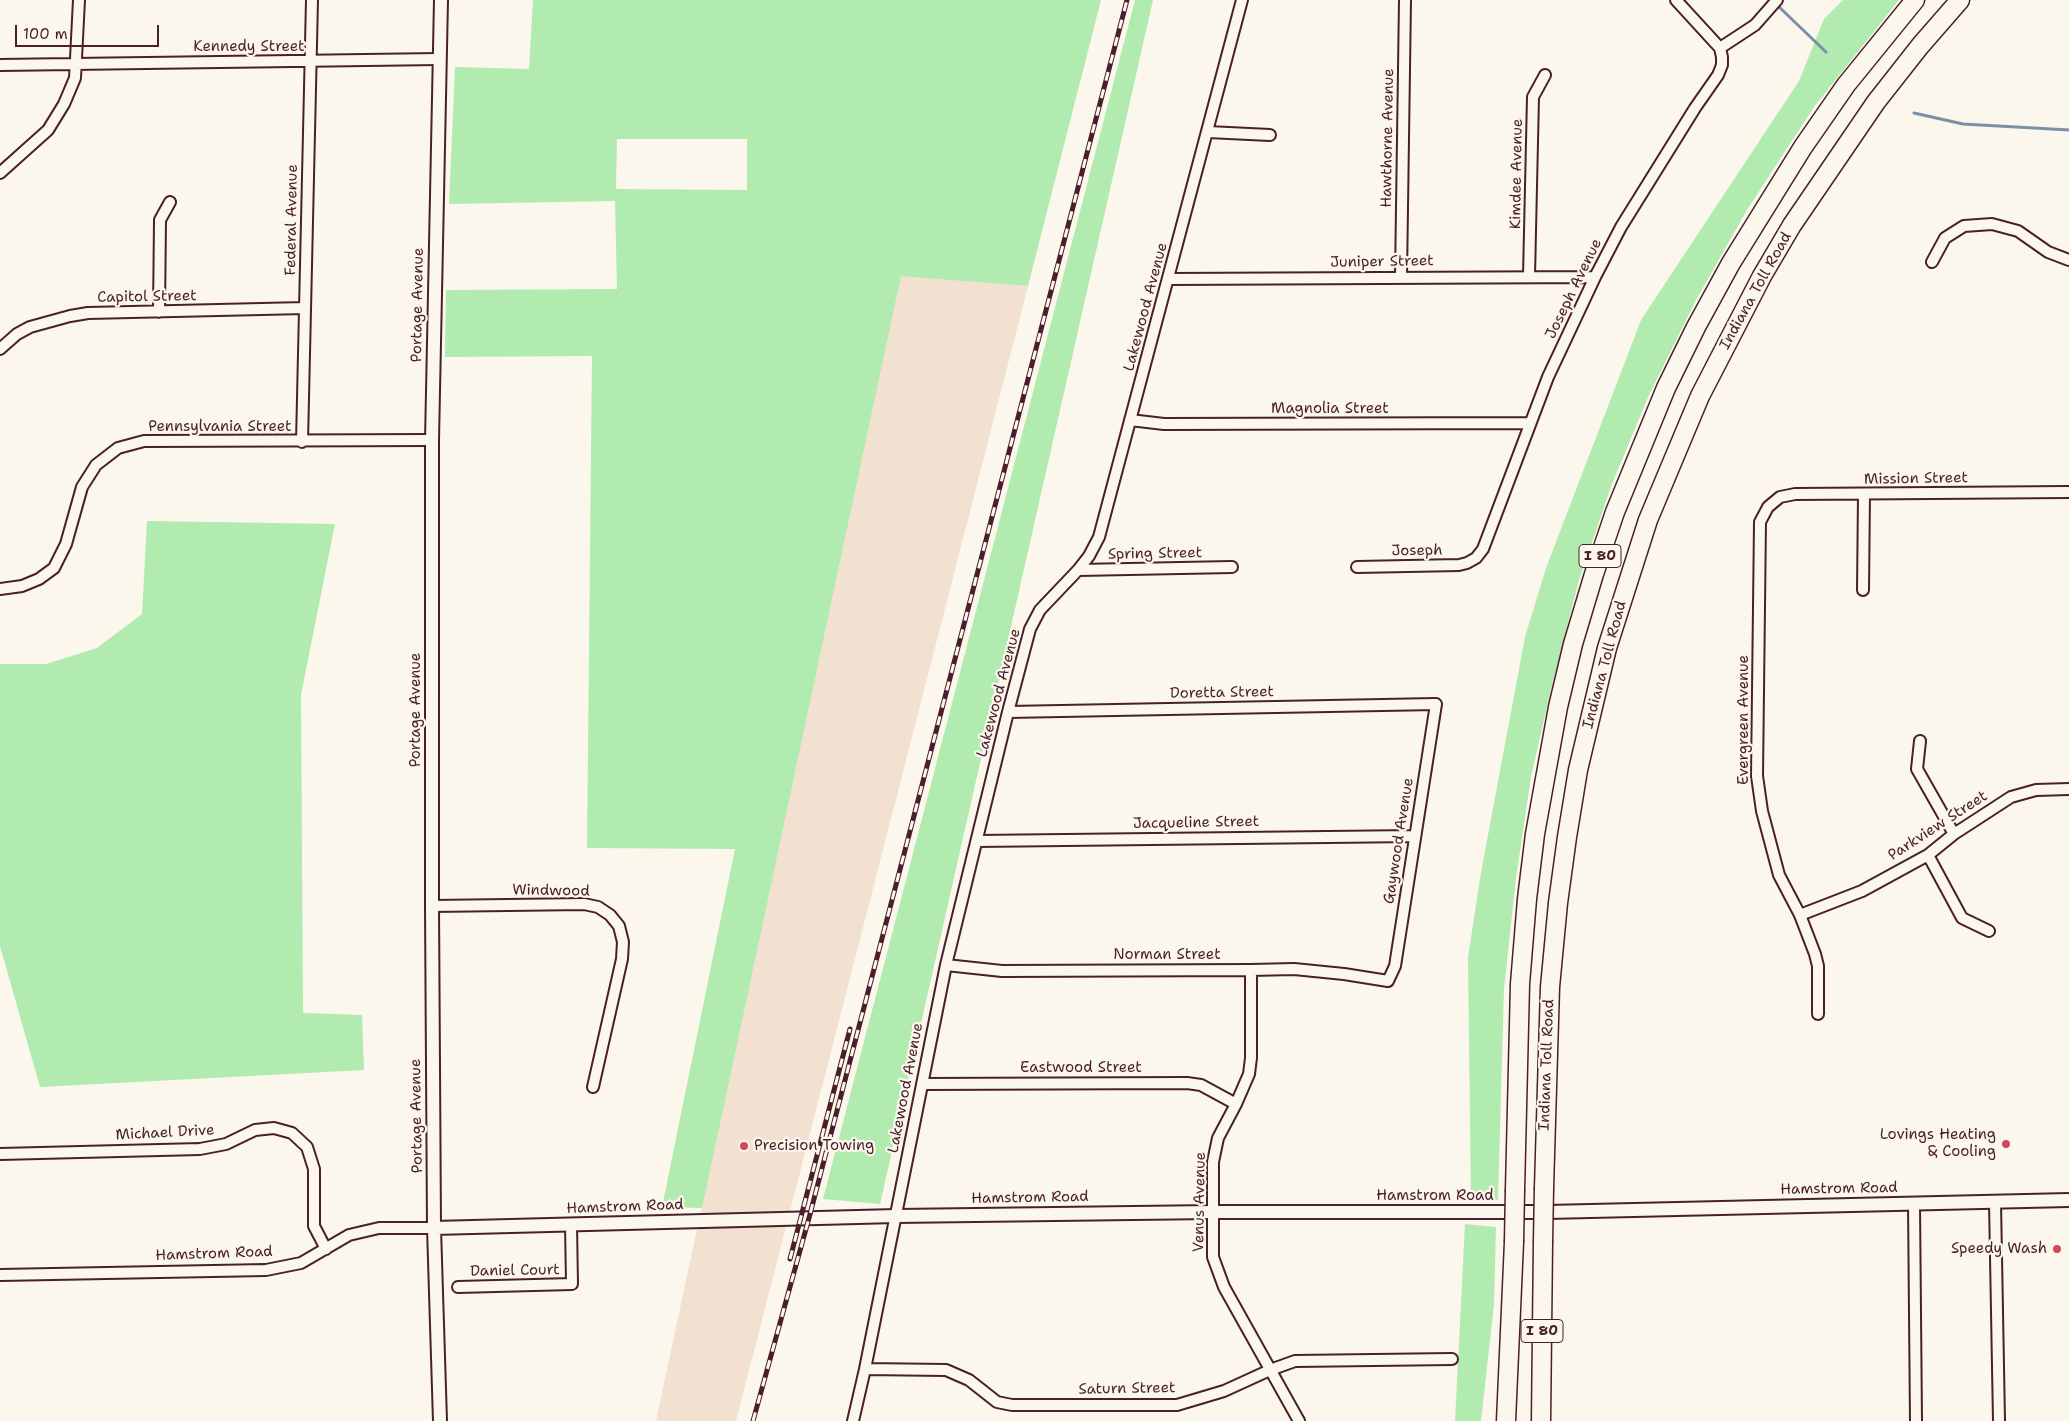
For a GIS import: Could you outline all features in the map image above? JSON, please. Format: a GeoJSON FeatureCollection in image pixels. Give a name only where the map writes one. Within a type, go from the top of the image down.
{"type":"FeatureCollection","features":[{"type":"Feature","properties":{"kind":"highway","name":"Indiana Toll Road"},"geometry":{"type":"LineString","coordinates":[[1506,1421],[1514,1242],[1520,984],[1527,899],[1535,834],[1558,707],[1573,644],[1594,574],[1632,470],[1666,388],[1696,327],[1731,263],[1808,139],[1846,85],[1915,0]]}},
{"type":"Feature","properties":{"kind":"highway","name":"Indiana Toll Road"},"geometry":{"type":"LineString","coordinates":[[1541,1421],[1544,1188],[1550,987],[1558,903],[1578,770],[1607,648],[1648,520],[1700,396],[1734,328],[1782,242],[1836,159],[1876,102],[1920,46],[1960,0]]}},
{"type":"Feature","properties":{"kind":"street"},"geometry":{"type":"LineString","coordinates":[[0,173],[48,130],[64,104],[75,78],[80,0]]}},
{"type":"Feature","properties":{"kind":"street","name":"Federal Avenue"},"geometry":{"type":"LineString","coordinates":[[302,442],[312,0]]}},
{"type":"Feature","properties":{"kind":"street","name":"Portage Avenue"},"geometry":{"type":"LineString","coordinates":[[440,1421],[434,1228],[432,440],[441,0]]}},
{"type":"Feature","properties":{"kind":"street","name":"Lakewood Avenue"},"geometry":{"type":"LineString","coordinates":[[853,1421],[946,965],[1030,629],[1040,610],[1089,556],[1099,537],[1169,280],[1242,0]]}},
{"type":"Feature","properties":{"kind":"street","name":"Hawthorne Avenue"},"geometry":{"type":"LineString","coordinates":[[1401,277],[1405,0]]}},
{"type":"Feature","properties":{"kind":"street"},"geometry":{"type":"LineString","coordinates":[[1676,0],[1720,48],[1755,25],[1777,0]]}},
{"type":"Feature","properties":{"kind":"street","name":"Joseph Avenue"},"geometry":{"type":"LineString","coordinates":[[1476,558],[1483,549],[1548,377],[1595,277],[1621,227],[1694,108],[1718,75],[1722,57],[1720,48]]}},
{"type":"Feature","properties":{"kind":"street","name":"Kennedy Street"},"geometry":{"type":"LineString","coordinates":[[0,65],[439,59]]}},
{"type":"Feature","properties":{"kind":"street","name":"Kimdee Avenue"},"geometry":{"type":"LineString","coordinates":[[1529,276],[1534,97],[1545,75]]}},
{"type":"Feature","properties":{"kind":"street"},"geometry":{"type":"LineString","coordinates":[[1208,132],[1270,136]]}},
{"type":"Feature","properties":{"kind":"street"},"geometry":{"type":"LineString","coordinates":[[159,312],[160,220],[170,202]]}},
{"type":"Feature","properties":{"kind":"street"},"geometry":{"type":"LineString","coordinates":[[1932,262],[1945,238],[1964,226],[1992,224],[2018,232],[2048,252],[2069,260]]}},
{"type":"Feature","properties":{"kind":"street","name":"Juniper Street"},"geometry":{"type":"LineString","coordinates":[[1169,280],[1595,277]]}},
{"type":"Feature","properties":{"kind":"street","name":"Capitol Street"},"geometry":{"type":"LineString","coordinates":[[0,349],[17,334],[30,327],[88,313],[305,308]]}},
{"type":"Feature","properties":{"kind":"street","name":"Magnolia Street"},"geometry":{"type":"LineString","coordinates":[[1130,420],[1164,424],[1530,423]]}},
{"type":"Feature","properties":{"kind":"street","name":"Pennsylvania Street"},"geometry":{"type":"LineString","coordinates":[[0,589],[22,586],[39,579],[54,568],[66,544],[82,487],[96,465],[118,448],[144,441],[302,442],[432,440]]}},
{"type":"Feature","properties":{"kind":"street","name":"Mission Street"},"geometry":{"type":"LineString","coordinates":[[1768,507],[1780,497],[1795,494],[1864,495],[2069,492]]}},
{"type":"Feature","properties":{"kind":"street"},"geometry":{"type":"LineString","coordinates":[[1863,590],[1864,495]]}},
{"type":"Feature","properties":{"kind":"street","name":"Evergreen Avenue"},"geometry":{"type":"LineString","coordinates":[[1768,507],[1760,522],[1757,776],[1762,811],[1779,875],[1800,915],[1817,960],[1818,1014]]}},
{"type":"Feature","properties":{"kind":"street","name":"Joseph"},"geometry":{"type":"LineString","coordinates":[[1357,567],[1458,565],[1468,563],[1476,558]]}},
{"type":"Feature","properties":{"kind":"street","name":"Spring Street"},"geometry":{"type":"LineString","coordinates":[[1078,570],[1232,568]]}},
{"type":"Feature","properties":{"kind":"street","name":"Doretta Street"},"geometry":{"type":"LineString","coordinates":[[1008,712],[1436,704]]}},
{"type":"Feature","properties":{"kind":"street","name":"Gaywood Avenue"},"geometry":{"type":"LineString","coordinates":[[1388,982],[1395,966],[1436,704]]}},
{"type":"Feature","properties":{"kind":"street"},"geometry":{"type":"LineString","coordinates":[[1920,741],[1917,769],[1954,834]]}},
{"type":"Feature","properties":{"kind":"street","name":"Parkview Street"},"geometry":{"type":"LineString","coordinates":[[1800,915],[1862,891],[1928,855],[1954,834],[2012,797],[2036,790],[2069,789]]}},
{"type":"Feature","properties":{"kind":"street","name":"Jacqueline Street"},"geometry":{"type":"LineString","coordinates":[[976,841],[1415,836]]}},
{"type":"Feature","properties":{"kind":"street"},"geometry":{"type":"LineString","coordinates":[[1928,855],[1962,918],[1989,931]]}},
{"type":"Feature","properties":{"kind":"street","name":"Windwood"},"geometry":{"type":"LineString","coordinates":[[432,906],[584,904],[598,907],[610,915],[618,926],[623,942],[622,960],[593,1087]]}},
{"type":"Feature","properties":{"kind":"street","name":"Norman Street"},"geometry":{"type":"LineString","coordinates":[[946,965],[1002,971],[1251,970],[1294,968],[1388,982]]}},
{"type":"Feature","properties":{"kind":"street","name":"Venus Avenue"},"geometry":{"type":"LineString","coordinates":[[1251,970],[1251,1058],[1249,1074],[1218,1138],[1215,1150],[1214,1257],[1224,1287],[1299,1421]]}},
{"type":"Feature","properties":{"kind":"street","name":"Eastwood Street"},"geometry":{"type":"LineString","coordinates":[[922,1084],[1187,1083],[1207,1088],[1236,1104]]}},
{"type":"Feature","properties":{"kind":"street","name":"Michael Drive"},"geometry":{"type":"LineString","coordinates":[[0,1154],[200,1149],[226,1144],[255,1130],[274,1128],[283,1130],[292,1133],[307,1147],[314,1169],[314,1226],[326,1249]]}},
{"type":"Feature","properties":{"kind":"street","name":"Hamstrom Road"},"geometry":{"type":"LineString","coordinates":[[0,1275],[266,1270],[302,1264],[349,1235],[379,1228],[896,1216],[1213,1212],[1547,1212],[2069,1200]]}},
{"type":"Feature","properties":{"kind":"street"},"geometry":{"type":"LineString","coordinates":[[1995,1202],[1999,1421]]}},
{"type":"Feature","properties":{"kind":"street"},"geometry":{"type":"LineString","coordinates":[[1914,1204],[1916,1421]]}},
{"type":"Feature","properties":{"kind":"street","name":"Daniel Court"},"geometry":{"type":"LineString","coordinates":[[458,1287],[572,1284],[572,1224]]}},
{"type":"Feature","properties":{"kind":"street","name":"Saturn Street"},"geometry":{"type":"LineString","coordinates":[[865,1369],[946,1370],[969,1380],[997,1402],[1012,1405],[1177,1405],[1224,1391],[1295,1361],[1452,1359]]}},
{"type":"Feature","properties":{"kind":"shaded area"},"geometry":{"type":"Polygon","coordinates":[[[901,275],[1028,286],[736,1421],[656,1421],[901,275]]]}},
{"type":"Feature","properties":{"kind":"green space"},"geometry":{"type":"Polygon","coordinates":[[[533,0],[1101,0],[1028,286],[901,276],[702,1208],[662,1207],[735,849],[587,848],[592,356],[445,357],[446,290],[617,289],[615,201],[449,204],[455,67],[529,69],[533,0]],[[617,139],[616,189],[747,190],[747,139],[617,139]]]}},
{"type":"Feature","properties":{"kind":"green space"},"geometry":{"type":"Polygon","coordinates":[[[1135,0],[1153,0],[880,1204],[823,1199],[1135,0]]]}},
{"type":"Feature","properties":{"kind":"green space"},"geometry":{"type":"Polygon","coordinates":[[[1843,0],[1899,0],[1814,107],[1747,210],[1696,300],[1649,395],[1612,484],[1579,580],[1531,777],[1516,878],[1504,989],[1498,1200],[1471,1201],[1468,958],[1480,878],[1525,637],[1546,568],[1641,320],[1799,81],[1824,19],[1843,0]]]}},
{"type":"Feature","properties":{"kind":"green space"},"geometry":{"type":"Polygon","coordinates":[[[147,521],[335,524],[301,695],[303,1013],[362,1015],[364,1070],[40,1087],[0,946],[0,664],[46,664],[97,648],[142,614],[147,521]]]}},
{"type":"Feature","properties":{"kind":"green space"},"geometry":{"type":"Polygon","coordinates":[[[1465,1224],[1496,1227],[1494,1304],[1481,1421],[1455,1421],[1465,1224]]]}},
{"type":"Feature","properties":{"kind":"waterway"},"geometry":{"type":"LineString","coordinates":[[1776,4],[1826,52]]}},
{"type":"Feature","properties":{"kind":"waterway"},"geometry":{"type":"LineString","coordinates":[[1914,113],[1963,124],[2069,130]]}},
{"type":"Feature","properties":{"kind":"railway"},"geometry":{"type":"LineString","coordinates":[[753,1421],[809,1218],[1127,0]]}},
{"type":"Feature","properties":{"kind":"railway"},"geometry":{"type":"LineString","coordinates":[[790,1259],[850,1029]]}},
{"type":"Feature","properties":{"kind":"place","name":"Lovings Heating & Cooling"},"geometry":{"type":"Point","coordinates":[2006,1144]}},
{"type":"Feature","properties":{"kind":"place","name":"Precision Towing"},"geometry":{"type":"Point","coordinates":[744,1146]}},
{"type":"Feature","properties":{"kind":"place","name":"Speedy Wash"},"geometry":{"type":"Point","coordinates":[2057,1249]}}]}
